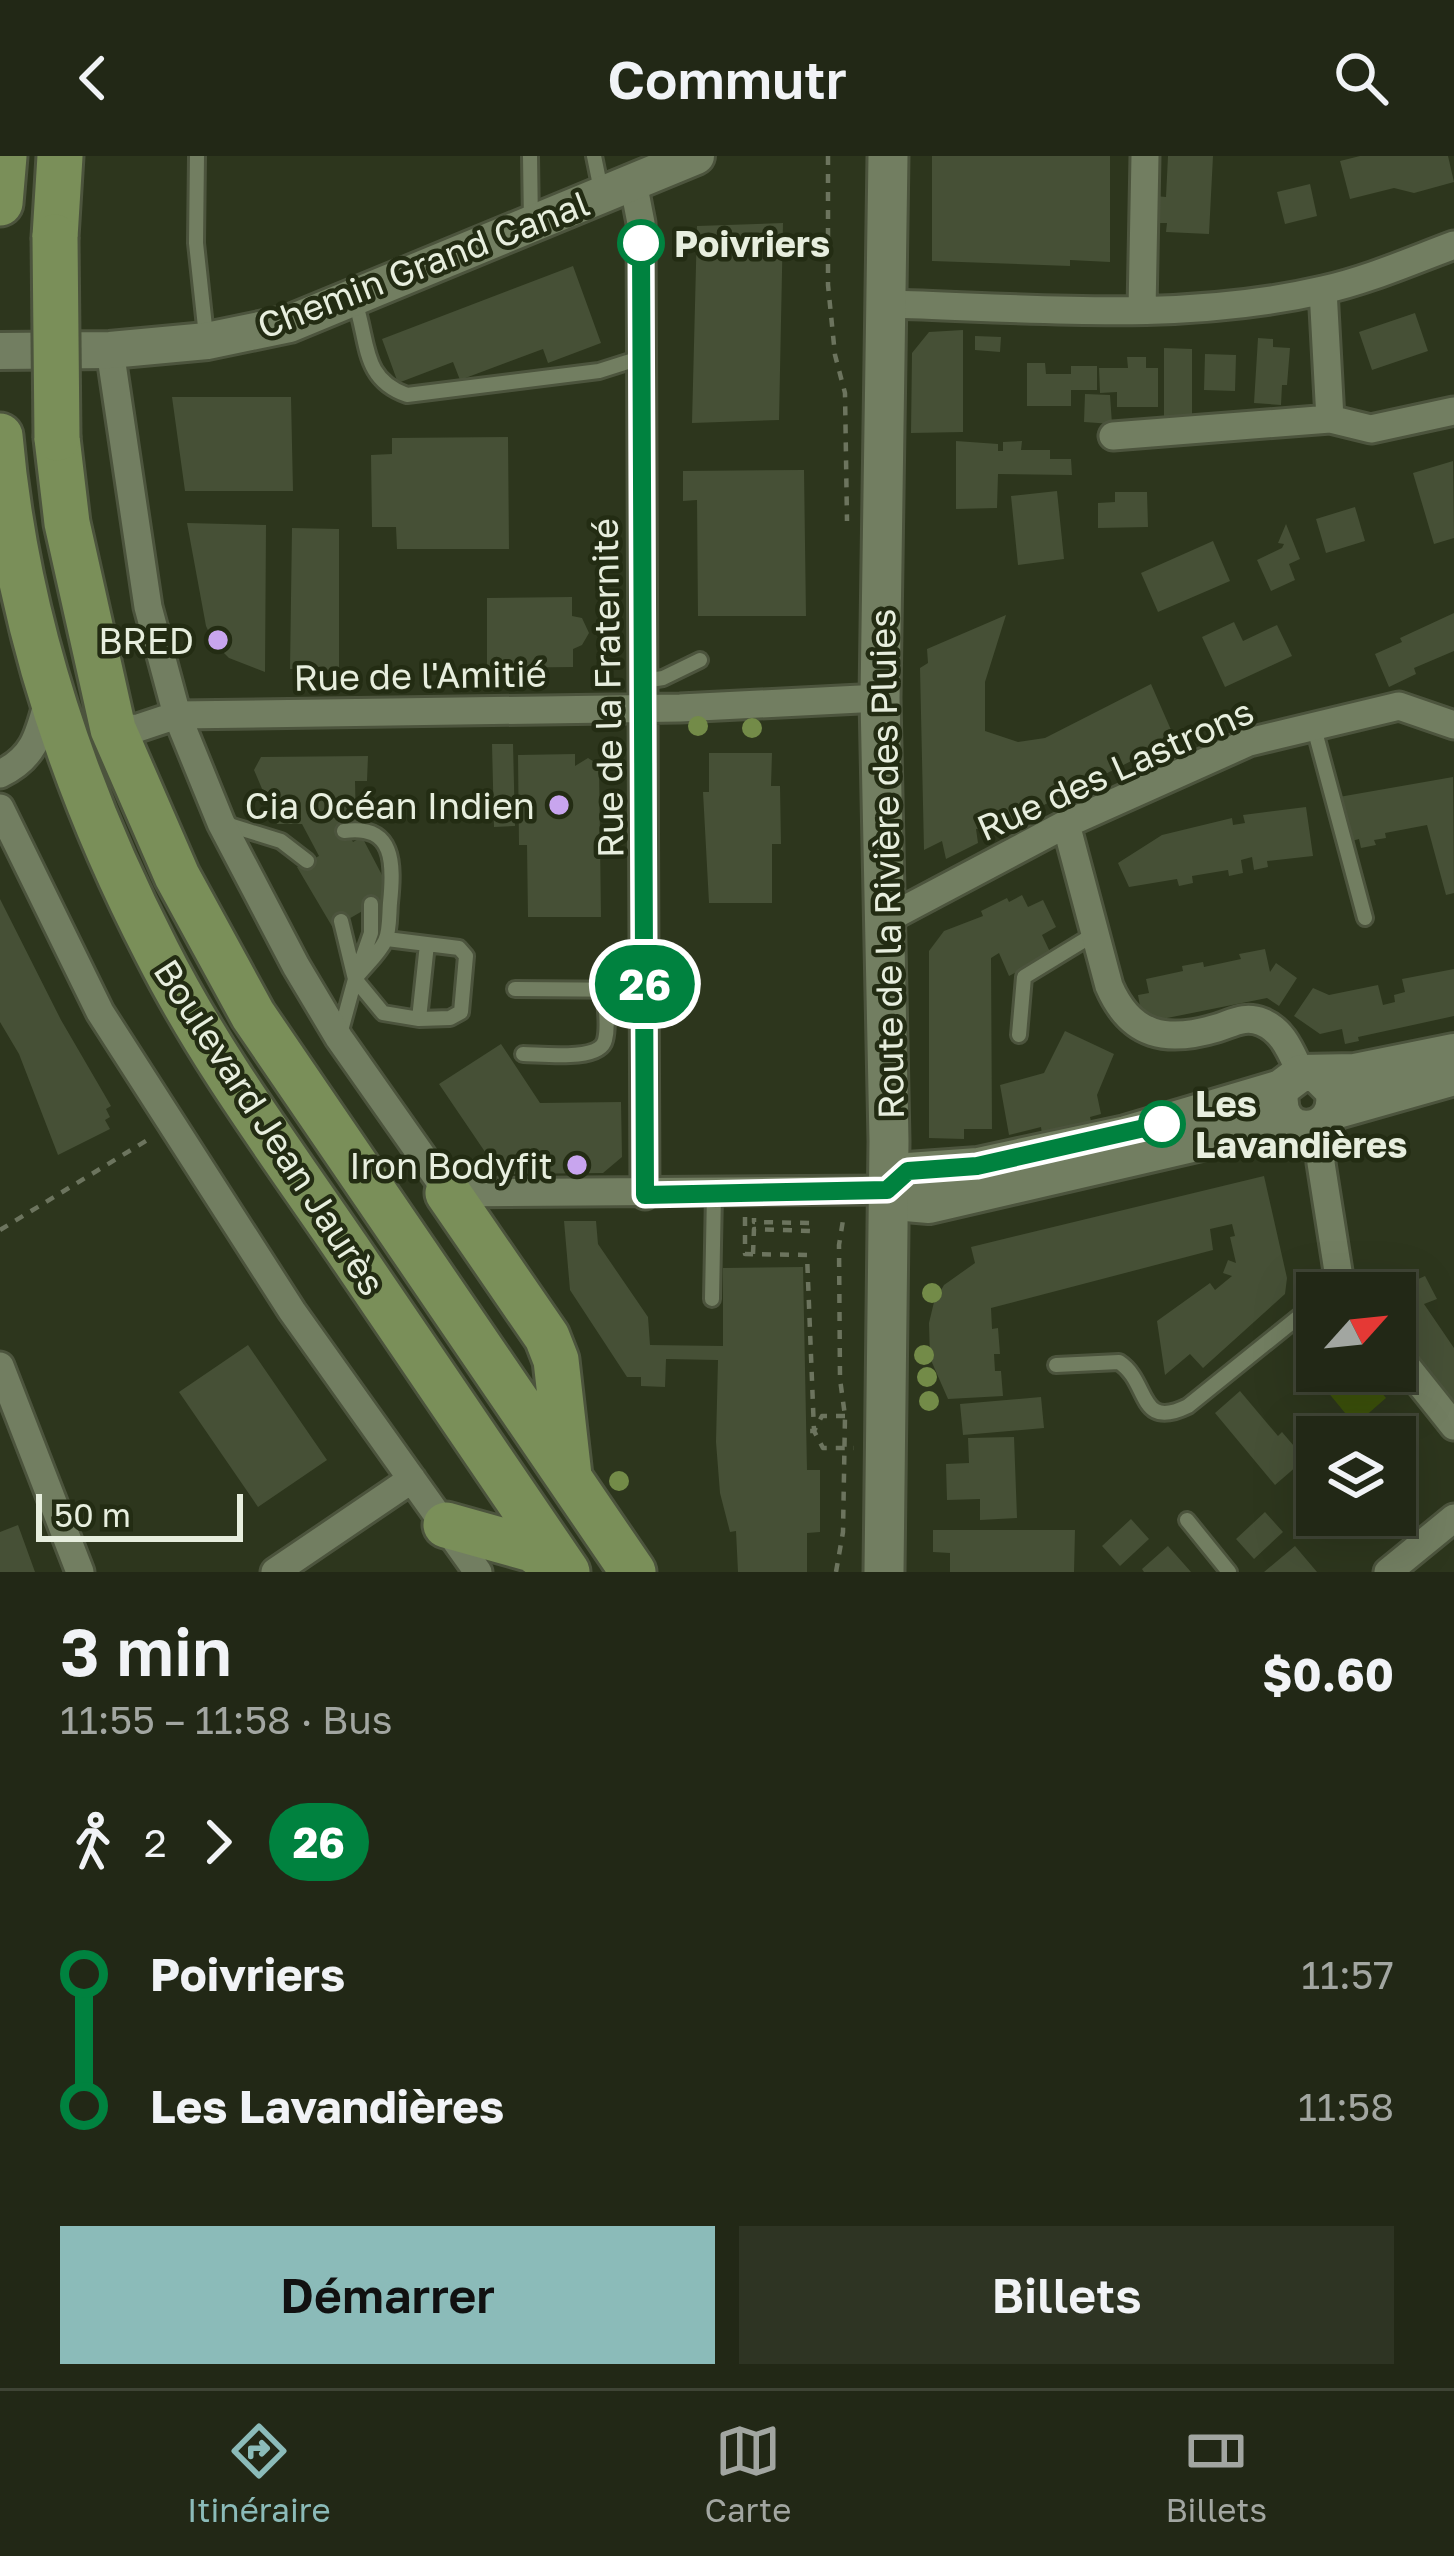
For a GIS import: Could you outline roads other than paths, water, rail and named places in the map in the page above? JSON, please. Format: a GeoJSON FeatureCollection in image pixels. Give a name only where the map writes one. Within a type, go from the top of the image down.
{"type":"FeatureCollection","features":[{"type":"Feature","properties":{"kind":"main road"},"geometry":{"type":"LineString","coordinates":[[0,203],[4,156]]}},
{"type":"Feature","properties":{"kind":"main road","name":"Boulevard Jean Jaurès"},"geometry":{"type":"LineString","coordinates":[[60,156],[55,237],[57,438],[67,523],[113,729],[177,877],[253,1015],[633,1572]]}},
{"type":"Feature","properties":{"kind":"main road","name":"Route de la Rivière des Pluies"},"geometry":{"type":"LineString","coordinates":[[882,161],[889,304],[880,698],[890,1141],[884,1572]]}},
{"type":"Feature","properties":{"kind":"main road","name":"Boulevard Jean Jaurès"},"geometry":{"type":"LineString","coordinates":[[1,447],[12,541],[49,697],[111,856],[158,956],[230,1078],[565,1572]]}},
{"type":"Feature","properties":{"kind":"main road"},"geometry":{"type":"LineString","coordinates":[[448,1193],[547,1336],[556,1360],[570,1485]]}},
{"type":"Feature","properties":{"kind":"main road"},"geometry":{"type":"LineString","coordinates":[[446,1525],[532,1549],[565,1572]]}},
{"type":"Feature","properties":{"kind":"street","name":"Chemin Grand Canal"},"geometry":{"type":"LineString","coordinates":[[0,351],[110,350],[207,341],[289,324],[696,156]]}},
{"type":"Feature","properties":{"kind":"street"},"geometry":{"type":"LineString","coordinates":[[1142,310],[1145,156]]}},
{"type":"Feature","properties":{"kind":"street","name":"Rue de la Fraternité"},"geometry":{"type":"LineString","coordinates":[[618,188],[641,223],[645,1195]]}},
{"type":"Feature","properties":{"kind":"street"},"geometry":{"type":"LineString","coordinates":[[889,304],[1142,310],[1216,307],[1323,290],[1454,245]]}},
{"type":"Feature","properties":{"kind":"street"},"geometry":{"type":"LineString","coordinates":[[1323,290],[1330,419]]}},
{"type":"Feature","properties":{"kind":"street"},"geometry":{"type":"LineString","coordinates":[[110,350],[148,608],[177,715],[221,823],[339,1038],[448,1193],[887,1190],[906,1203],[929,1205],[1218,1137],[1313,1122],[1454,1077]]}},
{"type":"Feature","properties":{"kind":"street"},"geometry":{"type":"LineString","coordinates":[[1113,436],[1330,419],[1371,429],[1454,411]]}},
{"type":"Feature","properties":{"kind":"street","name":"Rue de l'Amitié"},"geometry":{"type":"LineString","coordinates":[[113,729],[138,728],[177,715],[644,694],[880,698]]}},
{"type":"Feature","properties":{"kind":"street"},"geometry":{"type":"LineString","coordinates":[[0,774],[18,766],[38,743],[49,697]]}},
{"type":"Feature","properties":{"kind":"street","name":"Rue des Lastrons"},"geometry":{"type":"LineString","coordinates":[[883,921],[1066,824],[1224,752],[1312,724],[1399,706],[1454,725]]}},
{"type":"Feature","properties":{"kind":"street"},"geometry":{"type":"LineString","coordinates":[[0,808],[100,1012],[292,1311],[478,1572]]}},
{"type":"Feature","properties":{"kind":"street"},"geometry":{"type":"LineString","coordinates":[[1066,824],[1117,1004],[1145,1032],[1164,1036],[1212,1030],[1246,1018],[1265,1023],[1283,1037],[1300,1078],[1333,1090],[1313,1122],[1336,1272]]}},
{"type":"Feature","properties":{"kind":"street"},"geometry":{"type":"LineString","coordinates":[[887,1190],[908,1171],[977,1166],[1126,1134],[1300,1078],[1454,1052]]}},
{"type":"Feature","properties":{"kind":"street"},"geometry":{"type":"LineString","coordinates":[[1300,1078],[1278,1102],[1282,1116],[1313,1122]]}},
{"type":"Feature","properties":{"kind":"street"},"geometry":{"type":"LineString","coordinates":[[0,1366],[80,1572]]}},
{"type":"Feature","properties":{"kind":"street"},"geometry":{"type":"LineString","coordinates":[[1416,1378],[1454,1426]]}},
{"type":"Feature","properties":{"kind":"street"},"geometry":{"type":"LineString","coordinates":[[275,1572],[299,1563],[412,1479]]}},
{"type":"Feature","properties":{"kind":"street"},"geometry":{"type":"LineString","coordinates":[[1388,1572],[1454,1518]]}},
{"type":"Feature","properties":{"kind":"lane"},"geometry":{"type":"LineString","coordinates":[[197,156],[196,243],[207,341]]}},
{"type":"Feature","properties":{"kind":"lane"},"geometry":{"type":"LineString","coordinates":[[530,156],[531,225]]}},
{"type":"Feature","properties":{"kind":"lane"},"geometry":{"type":"LineString","coordinates":[[594,156],[618,188]]}},
{"type":"Feature","properties":{"kind":"lane"},"geometry":{"type":"LineString","coordinates":[[353,297],[373,370],[387,388],[407,395],[599,371],[640,358]]}},
{"type":"Feature","properties":{"kind":"lane"},"geometry":{"type":"LineString","coordinates":[[644,694],[700,659]]}},
{"type":"Feature","properties":{"kind":"lane"},"geometry":{"type":"LineString","coordinates":[[1312,724],[1365,918]]}},
{"type":"Feature","properties":{"kind":"lane"},"geometry":{"type":"LineString","coordinates":[[221,823],[281,841],[307,861]]}},
{"type":"Feature","properties":{"kind":"lane"},"geometry":{"type":"LineString","coordinates":[[344,831],[362,829],[376,835],[387,847],[393,867],[387,939],[355,979]]}},
{"type":"Feature","properties":{"kind":"lane"},"geometry":{"type":"LineString","coordinates":[[281,841],[305,837]]}},
{"type":"Feature","properties":{"kind":"lane"},"geometry":{"type":"LineString","coordinates":[[339,1038],[371,933],[371,904]]}},
{"type":"Feature","properties":{"kind":"lane"},"geometry":{"type":"LineString","coordinates":[[341,921],[355,979],[383,1013],[419,1019],[450,1018],[461,1012],[466,956],[459,948],[387,939]]}},
{"type":"Feature","properties":{"kind":"lane"},"geometry":{"type":"LineString","coordinates":[[1019,1035],[1024,977],[1096,933]]}},
{"type":"Feature","properties":{"kind":"lane"},"geometry":{"type":"LineString","coordinates":[[419,1019],[427,944]]}},
{"type":"Feature","properties":{"kind":"lane"},"geometry":{"type":"LineString","coordinates":[[515,989],[645,990]]}},
{"type":"Feature","properties":{"kind":"lane"},"geometry":{"type":"LineString","coordinates":[[523,1054],[590,1054],[600,1049],[605,1040],[604,990]]}},
{"type":"Feature","properties":{"kind":"lane"},"geometry":{"type":"LineString","coordinates":[[712,1299],[714,1193]]}},
{"type":"Feature","properties":{"kind":"lane"},"geometry":{"type":"LineString","coordinates":[[1056,1365],[1119,1362],[1134,1374],[1146,1405],[1168,1413],[1188,1406],[1296,1320]]}},
{"type":"Feature","properties":{"kind":"lane"},"geometry":{"type":"LineString","coordinates":[[1186,1520],[1228,1572]]}},
{"type":"Feature","properties":{"kind":"place","name":"Poivriers"},"geometry":{"type":"Point","coordinates":[641,243]}},
{"type":"Feature","properties":{"kind":"place","name":"BRED"},"geometry":{"type":"Point","coordinates":[218,640]}},
{"type":"Feature","properties":{"kind":"place","name":"Cia Océan Indien"},"geometry":{"type":"Point","coordinates":[559,805]}},
{"type":"Feature","properties":{"kind":"place","name":"Les Lavandières"},"geometry":{"type":"Point","coordinates":[1162,1124]}},
{"type":"Feature","properties":{"kind":"place","name":"Iron Bodyfit"},"geometry":{"type":"Point","coordinates":[577,1165]}}]}
